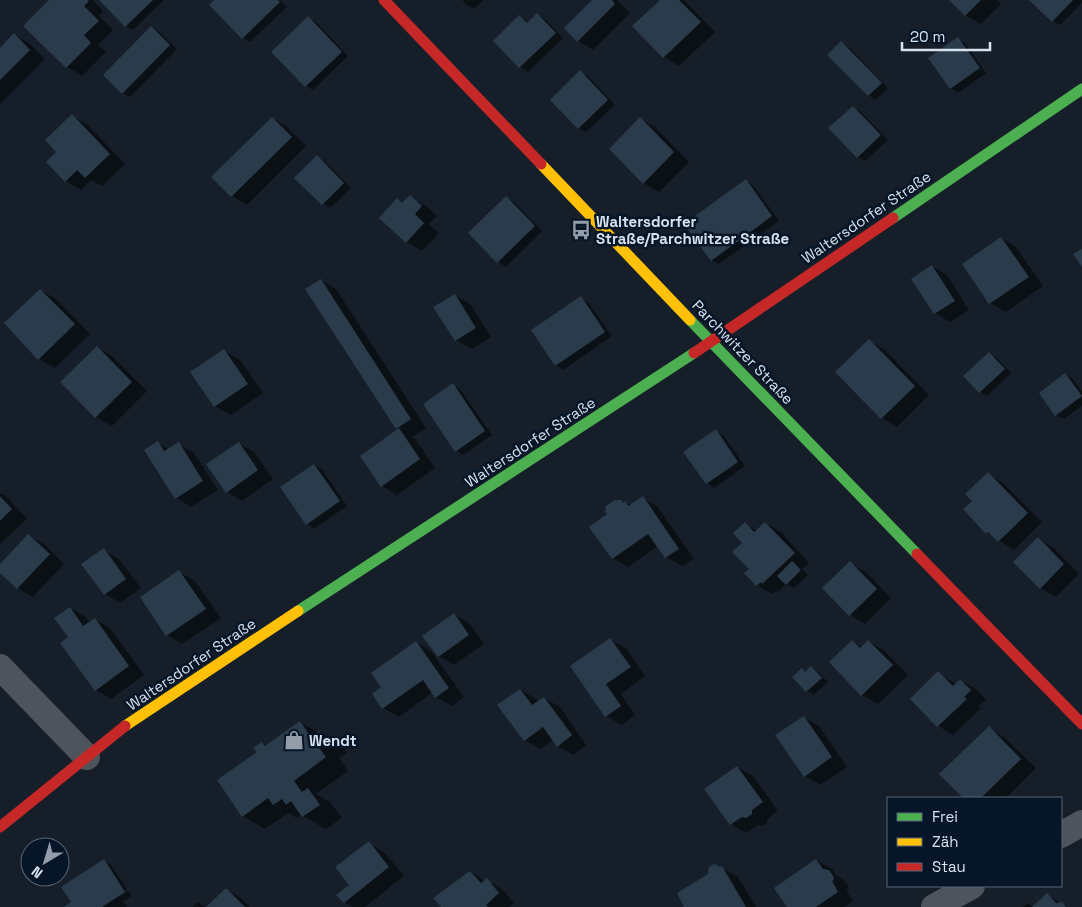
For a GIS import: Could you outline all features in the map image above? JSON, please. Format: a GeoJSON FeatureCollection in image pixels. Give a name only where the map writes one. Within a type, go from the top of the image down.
{"type":"FeatureCollection","features":[{"type":"Feature","properties":{"kind":"street","name":"Parchwitzer Straße"},"geometry":{"type":"LineString","coordinates":[[384,0],[711,342],[1082,724]]}},
{"type":"Feature","properties":{"kind":"street","name":"Waltersdorfer Straße"},"geometry":{"type":"LineString","coordinates":[[0,828],[125,726],[236,651],[711,342],[1082,89]]}},
{"type":"Feature","properties":{"kind":"street"},"geometry":{"type":"LineString","coordinates":[[0,667],[87,757]]}},
{"type":"Feature","properties":{"kind":"street"},"geometry":{"type":"LineString","coordinates":[[1062,834],[1082,823]]}},
{"type":"Feature","properties":{"kind":"street"},"geometry":{"type":"LineString","coordinates":[[934,907],[970,887]]}},
{"type":"Feature","properties":{"kind":"building"},"geometry":{"type":"Polygon","coordinates":[[[49,0],[87,0],[89,1],[84,6],[99,21],[84,35],[91,43],[66,68],[23,26],[49,0]]]}},
{"type":"Feature","properties":{"kind":"building"},"geometry":{"type":"Polygon","coordinates":[[[99,0],[153,0],[125,27],[99,0]]]}},
{"type":"Feature","properties":{"kind":"building"},"geometry":{"type":"Polygon","coordinates":[[[214,0],[278,0],[280,2],[242,39],[209,5],[214,0]]]}},
{"type":"Feature","properties":{"kind":"building"},"geometry":{"type":"Polygon","coordinates":[[[592,0],[612,0],[615,4],[577,42],[564,28],[592,0]]]}},
{"type":"Feature","properties":{"kind":"building"},"geometry":{"type":"Polygon","coordinates":[[[660,0],[679,0],[701,22],[663,58],[632,26],[660,0]]]}},
{"type":"Feature","properties":{"kind":"building"},"geometry":{"type":"Polygon","coordinates":[[[949,0],[981,0],[965,16],[949,0]]]}},
{"type":"Feature","properties":{"kind":"building"},"geometry":{"type":"Polygon","coordinates":[[[1029,0],[1073,0],[1052,22],[1029,0]]]}},
{"type":"Feature","properties":{"kind":"building"},"geometry":{"type":"Polygon","coordinates":[[[537,13],[556,33],[519,68],[493,41],[519,15],[527,23],[537,13]]]}},
{"type":"Feature","properties":{"kind":"building"},"geometry":{"type":"Polygon","coordinates":[[[308,16],[342,52],[305,87],[271,52],[308,16]]]}},
{"type":"Feature","properties":{"kind":"building"},"geometry":{"type":"Polygon","coordinates":[[[151,26],[170,45],[122,94],[103,75],[151,26]]]}},
{"type":"Feature","properties":{"kind":"building"},"geometry":{"type":"Polygon","coordinates":[[[14,33],[30,50],[0,80],[0,48],[14,33]]]}},
{"type":"Feature","properties":{"kind":"building"},"geometry":{"type":"Polygon","coordinates":[[[958,37],[980,68],[950,89],[928,58],[958,37]]]}},
{"type":"Feature","properties":{"kind":"building"},"geometry":{"type":"Polygon","coordinates":[[[841,41],[882,83],[868,96],[827,55],[841,41]]]}},
{"type":"Feature","properties":{"kind":"building"},"geometry":{"type":"Polygon","coordinates":[[[580,70],[608,100],[578,129],[550,100],[580,70]]]}},
{"type":"Feature","properties":{"kind":"building"},"geometry":{"type":"Polygon","coordinates":[[[853,106],[881,135],[857,158],[828,128],[853,106]]]}},
{"type":"Feature","properties":{"kind":"building"},"geometry":{"type":"Polygon","coordinates":[[[72,114],[110,154],[85,178],[77,170],[65,182],[46,162],[56,152],[45,140],[72,114]]]}},
{"type":"Feature","properties":{"kind":"building"},"geometry":{"type":"Polygon","coordinates":[[[272,117],[292,137],[231,197],[211,177],[272,117]]]}},
{"type":"Feature","properties":{"kind":"building"},"geometry":{"type":"Polygon","coordinates":[[[640,117],[674,152],[643,184],[609,149],[640,117]]]}},
{"type":"Feature","properties":{"kind":"building"},"geometry":{"type":"Polygon","coordinates":[[[317,155],[344,183],[322,205],[294,178],[317,155]]]}},
{"type":"Feature","properties":{"kind":"building"},"geometry":{"type":"Polygon","coordinates":[[[746,179],[772,216],[711,261],[684,224],[746,179]]]}},
{"type":"Feature","properties":{"kind":"building"},"geometry":{"type":"Polygon","coordinates":[[[410,195],[422,206],[415,214],[424,223],[406,243],[379,218],[397,198],[402,203],[410,195]]]}},
{"type":"Feature","properties":{"kind":"building"},"geometry":{"type":"Polygon","coordinates":[[[506,196],[535,226],[497,263],[468,233],[506,196]]]}},
{"type":"Feature","properties":{"kind":"building"},"geometry":{"type":"Polygon","coordinates":[[[1001,237],[1029,277],[989,304],[962,264],[1001,237]]]}},
{"type":"Feature","properties":{"kind":"building"},"geometry":{"type":"Polygon","coordinates":[[[1082,249],[1082,267],[1073,254],[1082,249]]]}},
{"type":"Feature","properties":{"kind":"building"},"geometry":{"type":"Polygon","coordinates":[[[932,265],[955,301],[934,314],[911,279],[932,265]]]}},
{"type":"Feature","properties":{"kind":"building"},"geometry":{"type":"Polygon","coordinates":[[[321,279],[411,419],[396,429],[305,289],[321,279]]]}},
{"type":"Feature","properties":{"kind":"building"},"geometry":{"type":"Polygon","coordinates":[[[40,289],[75,324],[38,360],[4,323],[40,289]]]}},
{"type":"Feature","properties":{"kind":"building"},"geometry":{"type":"Polygon","coordinates":[[[455,294],[476,328],[455,341],[433,307],[455,294]]]}},
{"type":"Feature","properties":{"kind":"building"},"geometry":{"type":"Polygon","coordinates":[[[581,296],[605,332],[555,366],[531,330],[581,296]]]}},
{"type":"Feature","properties":{"kind":"building"},"geometry":{"type":"Polygon","coordinates":[[[869,339],[915,386],[881,419],[835,372],[869,339]]]}},
{"type":"Feature","properties":{"kind":"building"},"geometry":{"type":"Polygon","coordinates":[[[97,346],[132,382],[95,418],[60,382],[97,346]]]}},
{"type":"Feature","properties":{"kind":"building"},"geometry":{"type":"Polygon","coordinates":[[[224,349],[248,384],[214,407],[190,372],[224,349]]]}},
{"type":"Feature","properties":{"kind":"building"},"geometry":{"type":"Polygon","coordinates":[[[989,352],[1005,369],[979,393],[963,376],[989,352]]]}},
{"type":"Feature","properties":{"kind":"building"},"geometry":{"type":"Polygon","coordinates":[[[1065,373],[1082,396],[1055,416],[1039,393],[1065,373]]]}},
{"type":"Feature","properties":{"kind":"building"},"geometry":{"type":"Polygon","coordinates":[[[453,383],[485,431],[455,452],[423,404],[453,383]]]}},
{"type":"Feature","properties":{"kind":"building"},"geometry":{"type":"Polygon","coordinates":[[[399,428],[420,459],[381,487],[360,456],[399,428]]]}},
{"type":"Feature","properties":{"kind":"building"},"geometry":{"type":"Polygon","coordinates":[[[716,429],[738,462],[706,484],[683,452],[716,429]]]}},
{"type":"Feature","properties":{"kind":"building"},"geometry":{"type":"Polygon","coordinates":[[[158,441],[164,451],[179,442],[203,481],[175,499],[144,450],[158,441]]]}},
{"type":"Feature","properties":{"kind":"building"},"geometry":{"type":"Polygon","coordinates":[[[239,442],[258,470],[226,493],[206,464],[239,442]]]}},
{"type":"Feature","properties":{"kind":"building"},"geometry":{"type":"Polygon","coordinates":[[[314,464],[340,501],[306,525],[280,487],[314,464]]]}},
{"type":"Feature","properties":{"kind":"building"},"geometry":{"type":"Polygon","coordinates":[[[988,472],[1028,513],[998,542],[988,532],[986,534],[963,509],[972,501],[965,494],[988,472]]]}},
{"type":"Feature","properties":{"kind":"building"},"geometry":{"type":"Polygon","coordinates":[[[0,496],[12,509],[0,521],[0,496]]]}},
{"type":"Feature","properties":{"kind":"building"},"geometry":{"type":"Polygon","coordinates":[[[643,496],[679,549],[665,558],[648,534],[612,559],[589,527],[607,514],[605,512],[606,506],[615,500],[621,500],[623,503],[626,501],[628,506],[643,496]]]}},
{"type":"Feature","properties":{"kind":"building"},"geometry":{"type":"Polygon","coordinates":[[[745,522],[754,532],[765,522],[795,553],[762,584],[761,582],[756,586],[744,573],[749,569],[732,552],[742,543],[733,533],[745,522]]]}},
{"type":"Feature","properties":{"kind":"building"},"geometry":{"type":"Polygon","coordinates":[[[28,534],[50,554],[17,589],[0,573],[0,564],[28,534]]]}},
{"type":"Feature","properties":{"kind":"building"},"geometry":{"type":"Polygon","coordinates":[[[1038,537],[1064,564],[1040,589],[1013,562],[1038,537]]]}},
{"type":"Feature","properties":{"kind":"building"},"geometry":{"type":"Polygon","coordinates":[[[104,548],[126,579],[104,595],[81,564],[104,548]]]}},
{"type":"Feature","properties":{"kind":"building"},"geometry":{"type":"Polygon","coordinates":[[[792,561],[801,570],[786,585],[777,576],[792,561]]]}},
{"type":"Feature","properties":{"kind":"building"},"geometry":{"type":"Polygon","coordinates":[[[850,561],[877,589],[849,616],[822,588],[850,561]]]}},
{"type":"Feature","properties":{"kind":"building"},"geometry":{"type":"Polygon","coordinates":[[[179,570],[206,609],[166,636],[140,597],[179,570]]]}},
{"type":"Feature","properties":{"kind":"building"},"geometry":{"type":"Polygon","coordinates":[[[70,607],[83,626],[95,618],[129,666],[95,691],[60,643],[68,637],[54,618],[70,607]]]}},
{"type":"Feature","properties":{"kind":"building"},"geometry":{"type":"Polygon","coordinates":[[[454,613],[469,635],[438,657],[422,636],[454,613]]]}},
{"type":"Feature","properties":{"kind":"building"},"geometry":{"type":"Polygon","coordinates":[[[610,638],[631,667],[606,684],[621,706],[605,717],[570,666],[610,638]]]}},
{"type":"Feature","properties":{"kind":"building"},"geometry":{"type":"Polygon","coordinates":[[[852,640],[860,648],[868,640],[893,665],[861,696],[829,662],[852,640]]]}},
{"type":"Feature","properties":{"kind":"building"},"geometry":{"type":"Polygon","coordinates":[[[416,641],[449,688],[435,698],[423,680],[382,709],[372,694],[381,687],[371,673],[416,641]]]}},
{"type":"Feature","properties":{"kind":"building"},"geometry":{"type":"Polygon","coordinates":[[[811,666],[822,678],[806,692],[792,677],[802,668],[805,672],[811,666]]]}},
{"type":"Feature","properties":{"kind":"building"},"geometry":{"type":"Polygon","coordinates":[[[938,671],[953,686],[960,679],[971,690],[964,697],[967,699],[937,727],[910,699],[938,671]]]}},
{"type":"Feature","properties":{"kind":"building"},"geometry":{"type":"Polygon","coordinates":[[[520,689],[532,705],[544,697],[572,735],[557,747],[543,727],[524,741],[497,705],[520,689]]]}},
{"type":"Feature","properties":{"kind":"building"},"geometry":{"type":"Polygon","coordinates":[[[804,716],[832,757],[804,777],[775,735],[804,716]]]}},
{"type":"Feature","properties":{"kind":"building"},"geometry":{"type":"Polygon","coordinates":[[[300,721],[311,737],[319,731],[325,739],[317,745],[326,757],[294,781],[302,792],[308,788],[320,805],[302,817],[291,801],[286,805],[282,799],[273,805],[268,798],[242,817],[217,780],[257,752],[253,748],[262,742],[265,746],[300,721]]]}},
{"type":"Feature","properties":{"kind":"building"},"geometry":{"type":"Polygon","coordinates":[[[989,726],[1021,759],[982,797],[962,797],[939,774],[989,726]]]}},
{"type":"Feature","properties":{"kind":"building"},"geometry":{"type":"Polygon","coordinates":[[[737,766],[763,802],[752,810],[752,814],[746,818],[742,817],[730,825],[704,789],[737,766]]]}},
{"type":"Feature","properties":{"kind":"building"},"geometry":{"type":"Polygon","coordinates":[[[369,841],[389,867],[344,903],[336,895],[349,885],[335,867],[369,841]]]}},
{"type":"Feature","properties":{"kind":"building"},"geometry":{"type":"Polygon","coordinates":[[[104,859],[125,892],[102,907],[64,907],[71,902],[61,887],[70,887],[70,881],[104,859]]]}},
{"type":"Feature","properties":{"kind":"building"},"geometry":{"type":"Polygon","coordinates":[[[816,859],[823,869],[829,870],[834,877],[832,881],[838,892],[816,907],[787,907],[774,888],[816,859]]]}},
{"type":"Feature","properties":{"kind":"building"},"geometry":{"type":"Polygon","coordinates":[[[714,864],[722,866],[746,907],[684,907],[677,893],[708,874],[709,867],[714,864]]]}},
{"type":"Feature","properties":{"kind":"building"},"geometry":{"type":"Polygon","coordinates":[[[470,871],[481,883],[487,878],[499,893],[486,905],[488,907],[441,907],[433,898],[470,871]]]}},
{"type":"Feature","properties":{"kind":"building"},"geometry":{"type":"Polygon","coordinates":[[[226,888],[245,907],[206,907],[226,888]]]}},
{"type":"Feature","properties":{"kind":"building"},"geometry":{"type":"Polygon","coordinates":[[[1047,893],[1056,903],[1062,902],[1066,907],[1032,907],[1047,893]]]}},
{"type":"Feature","properties":{"kind":"traffic: fast"},"geometry":{"type":"LineString","coordinates":[[893,218],[1082,89]]}},
{"type":"Feature","properties":{"kind":"traffic: fast"},"geometry":{"type":"LineString","coordinates":[[690,320],[917,554]]}},
{"type":"Feature","properties":{"kind":"traffic: fast"},"geometry":{"type":"LineString","coordinates":[[298,611],[694,353]]}},
{"type":"Feature","properties":{"kind":"traffic: slow"},"geometry":{"type":"LineString","coordinates":[[541,164],[690,320]]}},
{"type":"Feature","properties":{"kind":"traffic: slow"},"geometry":{"type":"LineString","coordinates":[[125,726],[298,611]]}},
{"type":"Feature","properties":{"kind":"traffic: jam"},"geometry":{"type":"LineString","coordinates":[[384,0],[541,164]]}},
{"type":"Feature","properties":{"kind":"traffic: jam"},"geometry":{"type":"LineString","coordinates":[[694,353],[893,218]]}},
{"type":"Feature","properties":{"kind":"traffic: jam"},"geometry":{"type":"LineString","coordinates":[[917,554],[1082,724]]}},
{"type":"Feature","properties":{"kind":"traffic: jam"},"geometry":{"type":"LineString","coordinates":[[0,827],[125,726]]}},
{"type":"Feature","properties":{"kind":"place","name":"Waltersdorfer Straße/Parchwitzer Straße"},"geometry":{"type":"Point","coordinates":[581,230]}},
{"type":"Feature","properties":{"kind":"place","name":"Wendt"},"geometry":{"type":"Point","coordinates":[294,740]}}]}
